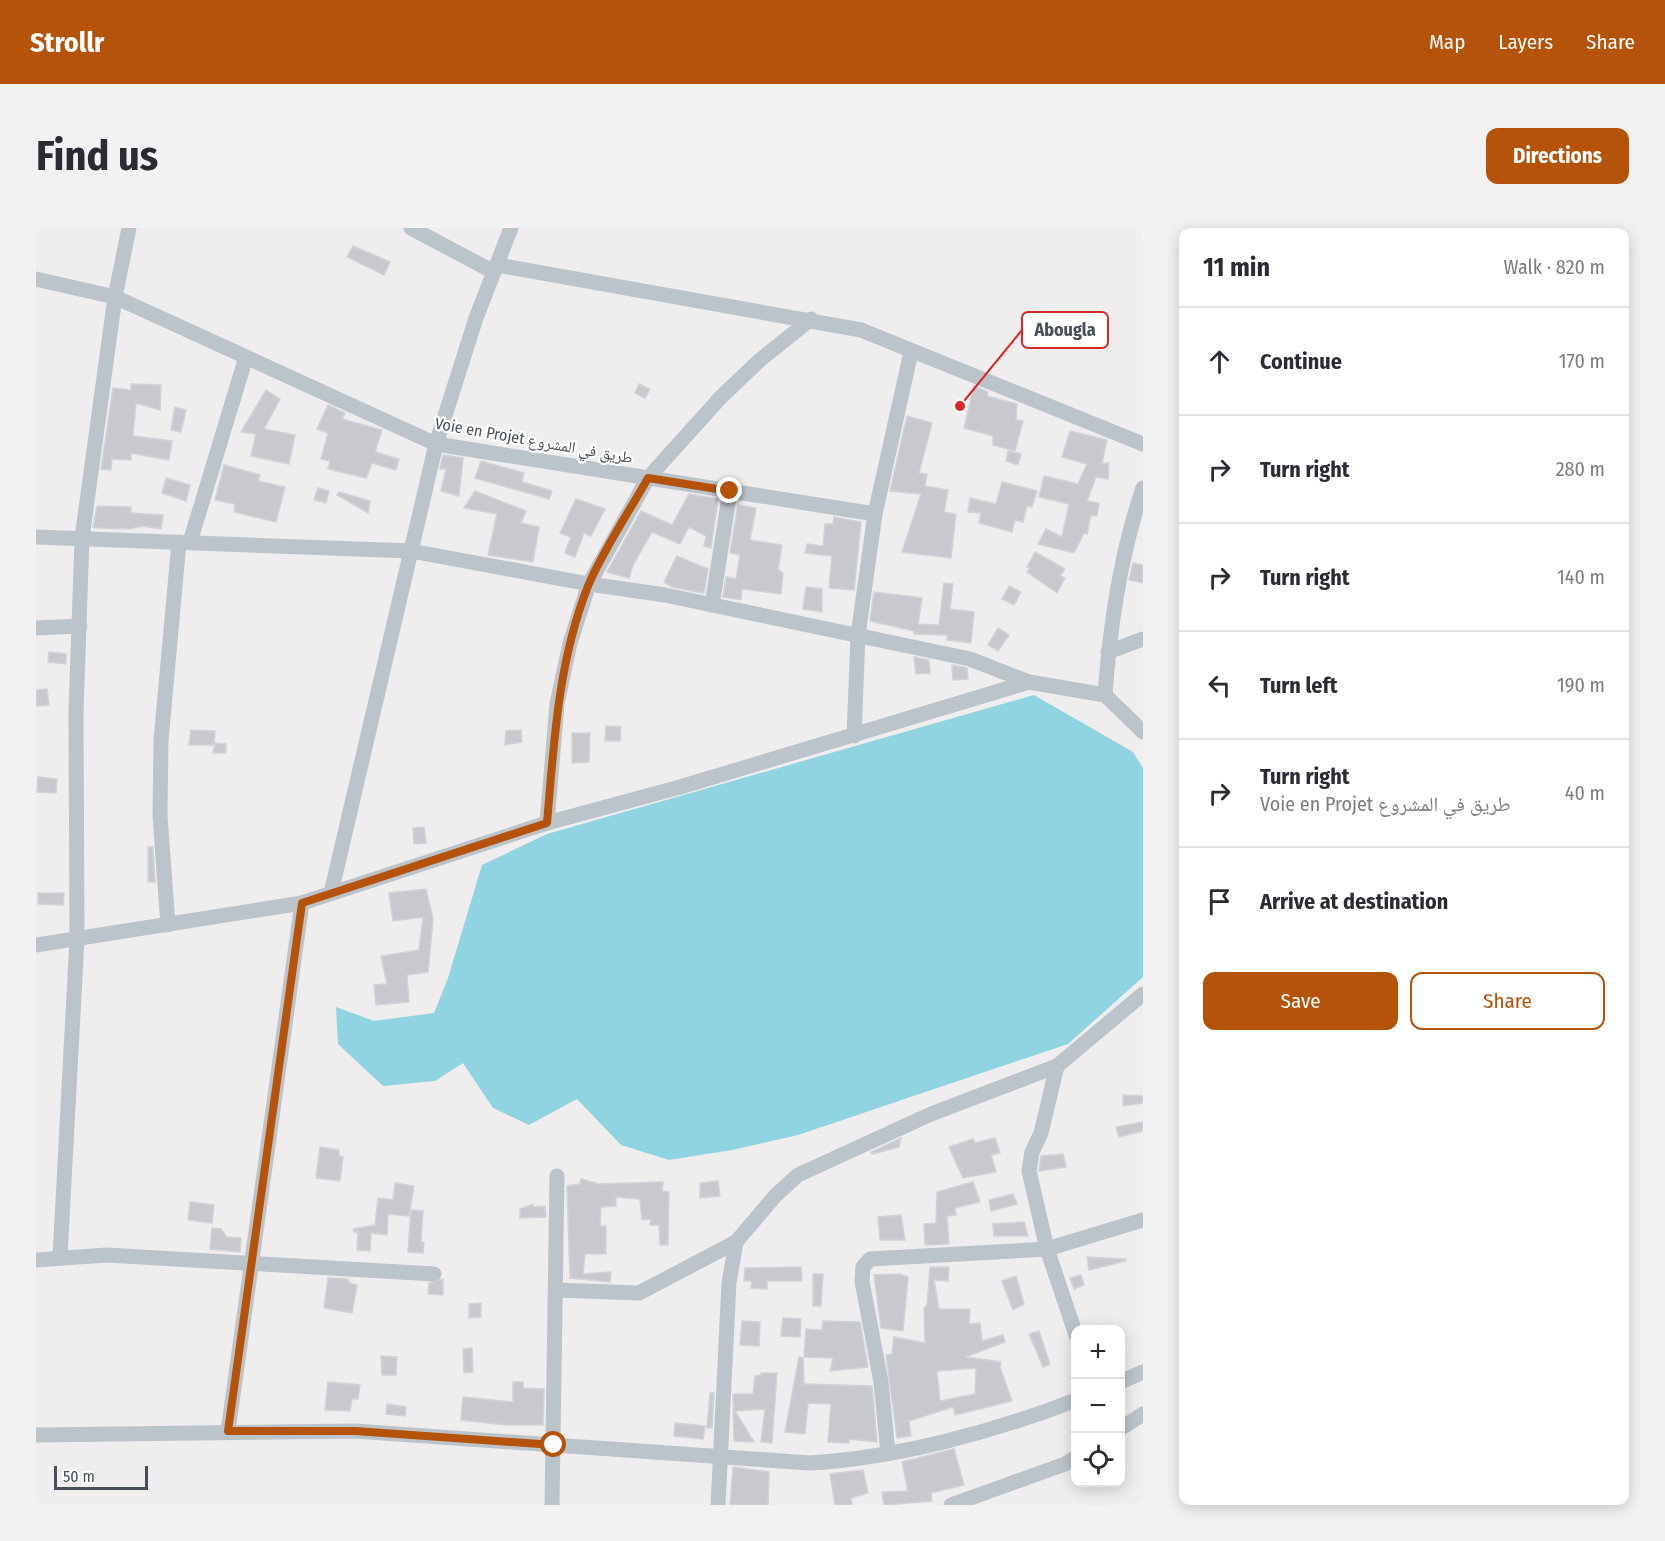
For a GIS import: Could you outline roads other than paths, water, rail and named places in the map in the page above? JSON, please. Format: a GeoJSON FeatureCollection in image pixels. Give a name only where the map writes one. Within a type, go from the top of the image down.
{"type":"FeatureCollection","features":[{"type":"Feature","properties":{"kind":"street"},"geometry":{"type":"LineString","coordinates":[[60,1257],[77,939],[76,712],[82,538],[115,297],[129,228]]}},
{"type":"Feature","properties":{"kind":"street"},"geometry":{"type":"LineString","coordinates":[[411,228],[495,269],[811,319],[861,330],[1143,444]]}},
{"type":"Feature","properties":{"kind":"street"},"geometry":{"type":"LineString","coordinates":[[331,893],[436,444],[459,365],[511,228]]}},
{"type":"Feature","properties":{"kind":"street","name":"Voie en Projet طريق في المشروع"},"geometry":{"type":"LineString","coordinates":[[36,279],[115,297],[436,444],[875,514]]}},
{"type":"Feature","properties":{"kind":"street"},"geometry":{"type":"LineString","coordinates":[[547,823],[557,704],[570,643],[589,584],[648,478],[720,397],[760,360],[811,319]]}},
{"type":"Feature","properties":{"kind":"street"},"geometry":{"type":"LineString","coordinates":[[854,736],[858,635],[875,514],[911,352]]}},
{"type":"Feature","properties":{"kind":"street"},"geometry":{"type":"LineString","coordinates":[[168,925],[160,816],[161,740],[184,542],[246,357]]}},
{"type":"Feature","properties":{"kind":"street"},"geometry":{"type":"LineString","coordinates":[[1105,695],[1108,652],[1117,588],[1132,520],[1143,488]]}},
{"type":"Feature","properties":{"kind":"street"},"geometry":{"type":"LineString","coordinates":[[712,605],[730,491]]}},
{"type":"Feature","properties":{"kind":"street"},"geometry":{"type":"LineString","coordinates":[[36,537],[411,551],[712,605],[970,658],[1029,682],[1105,695],[1143,732]]}},
{"type":"Feature","properties":{"kind":"street"},"geometry":{"type":"LineString","coordinates":[[36,628],[80,626]]}},
{"type":"Feature","properties":{"kind":"street"},"geometry":{"type":"LineString","coordinates":[[1108,652],[1143,639]]}},
{"type":"Feature","properties":{"kind":"street"},"geometry":{"type":"LineString","coordinates":[[36,945],[302,903],[547,823],[854,736],[1029,682]]}},
{"type":"Feature","properties":{"kind":"street"},"geometry":{"type":"LineString","coordinates":[[228,1431],[302,903]]}},
{"type":"Feature","properties":{"kind":"street"},"geometry":{"type":"LineString","coordinates":[[556,1290],[639,1293],[736,1242],[775,1196],[798,1175],[931,1114],[1057,1066],[1143,993]]}},
{"type":"Feature","properties":{"kind":"street"},"geometry":{"type":"LineString","coordinates":[[1057,1066],[1041,1132],[1032,1152],[1029,1172],[1047,1249],[1073,1325]]}},
{"type":"Feature","properties":{"kind":"street"},"geometry":{"type":"LineString","coordinates":[[552,1505],[557,1176]]}},
{"type":"Feature","properties":{"kind":"street"},"geometry":{"type":"LineString","coordinates":[[888,1453],[881,1382],[862,1281],[863,1268],[870,1260],[1047,1249],[1143,1220]]}},
{"type":"Feature","properties":{"kind":"street"},"geometry":{"type":"LineString","coordinates":[[718,1505],[729,1283],[736,1242]]}},
{"type":"Feature","properties":{"kind":"street"},"geometry":{"type":"LineString","coordinates":[[36,1260],[107,1255],[434,1274]]}},
{"type":"Feature","properties":{"kind":"street"},"geometry":{"type":"LineString","coordinates":[[1125,1380],[1143,1372]]}},
{"type":"Feature","properties":{"kind":"street"},"geometry":{"type":"LineString","coordinates":[[36,1435],[355,1431],[810,1463],[851,1460],[888,1453],[1024,1420],[1071,1402]]}},
{"type":"Feature","properties":{"kind":"street"},"geometry":{"type":"LineString","coordinates":[[1125,1426],[1143,1414]]}},
{"type":"Feature","properties":{"kind":"street"},"geometry":{"type":"LineString","coordinates":[[951,1505],[1071,1460]]}},
{"type":"Feature","properties":{"kind":"water"},"geometry":{"type":"Polygon","coordinates":[[[1034,695],[1133,752],[1143,768],[1143,977],[1068,1044],[798,1135],[732,1150],[669,1160],[621,1145],[577,1099],[529,1125],[493,1108],[463,1063],[435,1081],[383,1086],[338,1044],[336,1007],[374,1021],[434,1013],[448,978],[482,865],[547,834],[1034,695]]]}},
{"type":"Feature","properties":{"kind":"place","name":"Abougla"},"geometry":{"type":"Point","coordinates":[960,406]}}]}
